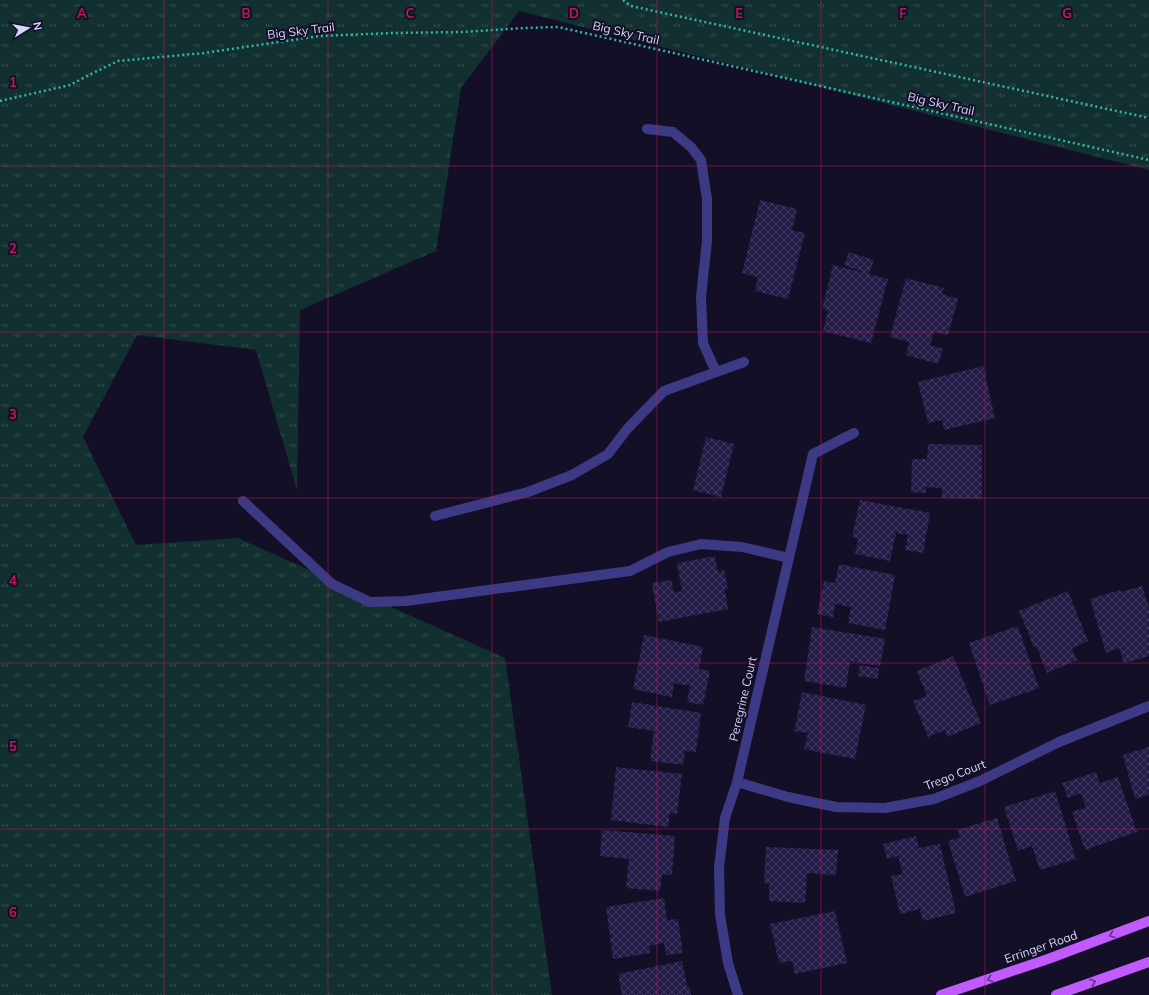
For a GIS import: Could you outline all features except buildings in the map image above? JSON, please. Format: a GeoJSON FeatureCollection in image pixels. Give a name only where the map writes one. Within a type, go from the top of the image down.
{"type":"FeatureCollection","features":[{"type":"Feature","properties":{"kind":"main road","name":"Erringer Road"},"geometry":{"type":"LineString","coordinates":[[941,995],[1048,959],[1149,921]]}},
{"type":"Feature","properties":{"kind":"main road"},"geometry":{"type":"LineString","coordinates":[[1056,995],[1149,962]]}},
{"type":"Feature","properties":{"kind":"street"},"geometry":{"type":"LineString","coordinates":[[647,129],[673,132],[691,147],[702,160],[707,199],[707,242],[701,297],[703,343],[716,372]]}},
{"type":"Feature","properties":{"kind":"street"},"geometry":{"type":"LineString","coordinates":[[435,516],[528,492],[572,475],[608,454],[628,428],[664,391],[744,362]]}},
{"type":"Feature","properties":{"kind":"street","name":"Peregrine Court"},"geometry":{"type":"LineString","coordinates":[[738,995],[728,963],[720,915],[719,867],[725,818],[737,782],[813,454],[854,433]]}},
{"type":"Feature","properties":{"kind":"street"},"geometry":{"type":"LineString","coordinates":[[243,502],[332,584],[370,602],[406,601],[630,571],[668,552],[701,544],[742,547],[789,558]]}},
{"type":"Feature","properties":{"kind":"street","name":"Trego Court"},"geometry":{"type":"LineString","coordinates":[[737,782],[788,797],[836,807],[885,808],[934,799],[980,781],[1060,742],[1149,706]]}},
{"type":"Feature","properties":{"kind":"path"},"geometry":{"type":"LineString","coordinates":[[623,0],[631,6],[1149,118]]}},
{"type":"Feature","properties":{"kind":"path","name":"Big Sky Trail"},"geometry":{"type":"LineString","coordinates":[[0,101],[70,86],[118,61],[204,53],[320,36],[462,32],[558,27],[1149,160]]}},
{"type":"Feature","properties":{"kind":"green space"},"geometry":{"type":"Polygon","coordinates":[[[0,0],[1149,0],[1149,170],[519,11],[461,88],[436,251],[300,310],[297,490],[256,350],[137,335],[83,437],[136,545],[238,538],[505,658],[552,995],[0,995],[0,0]]]}}]}
